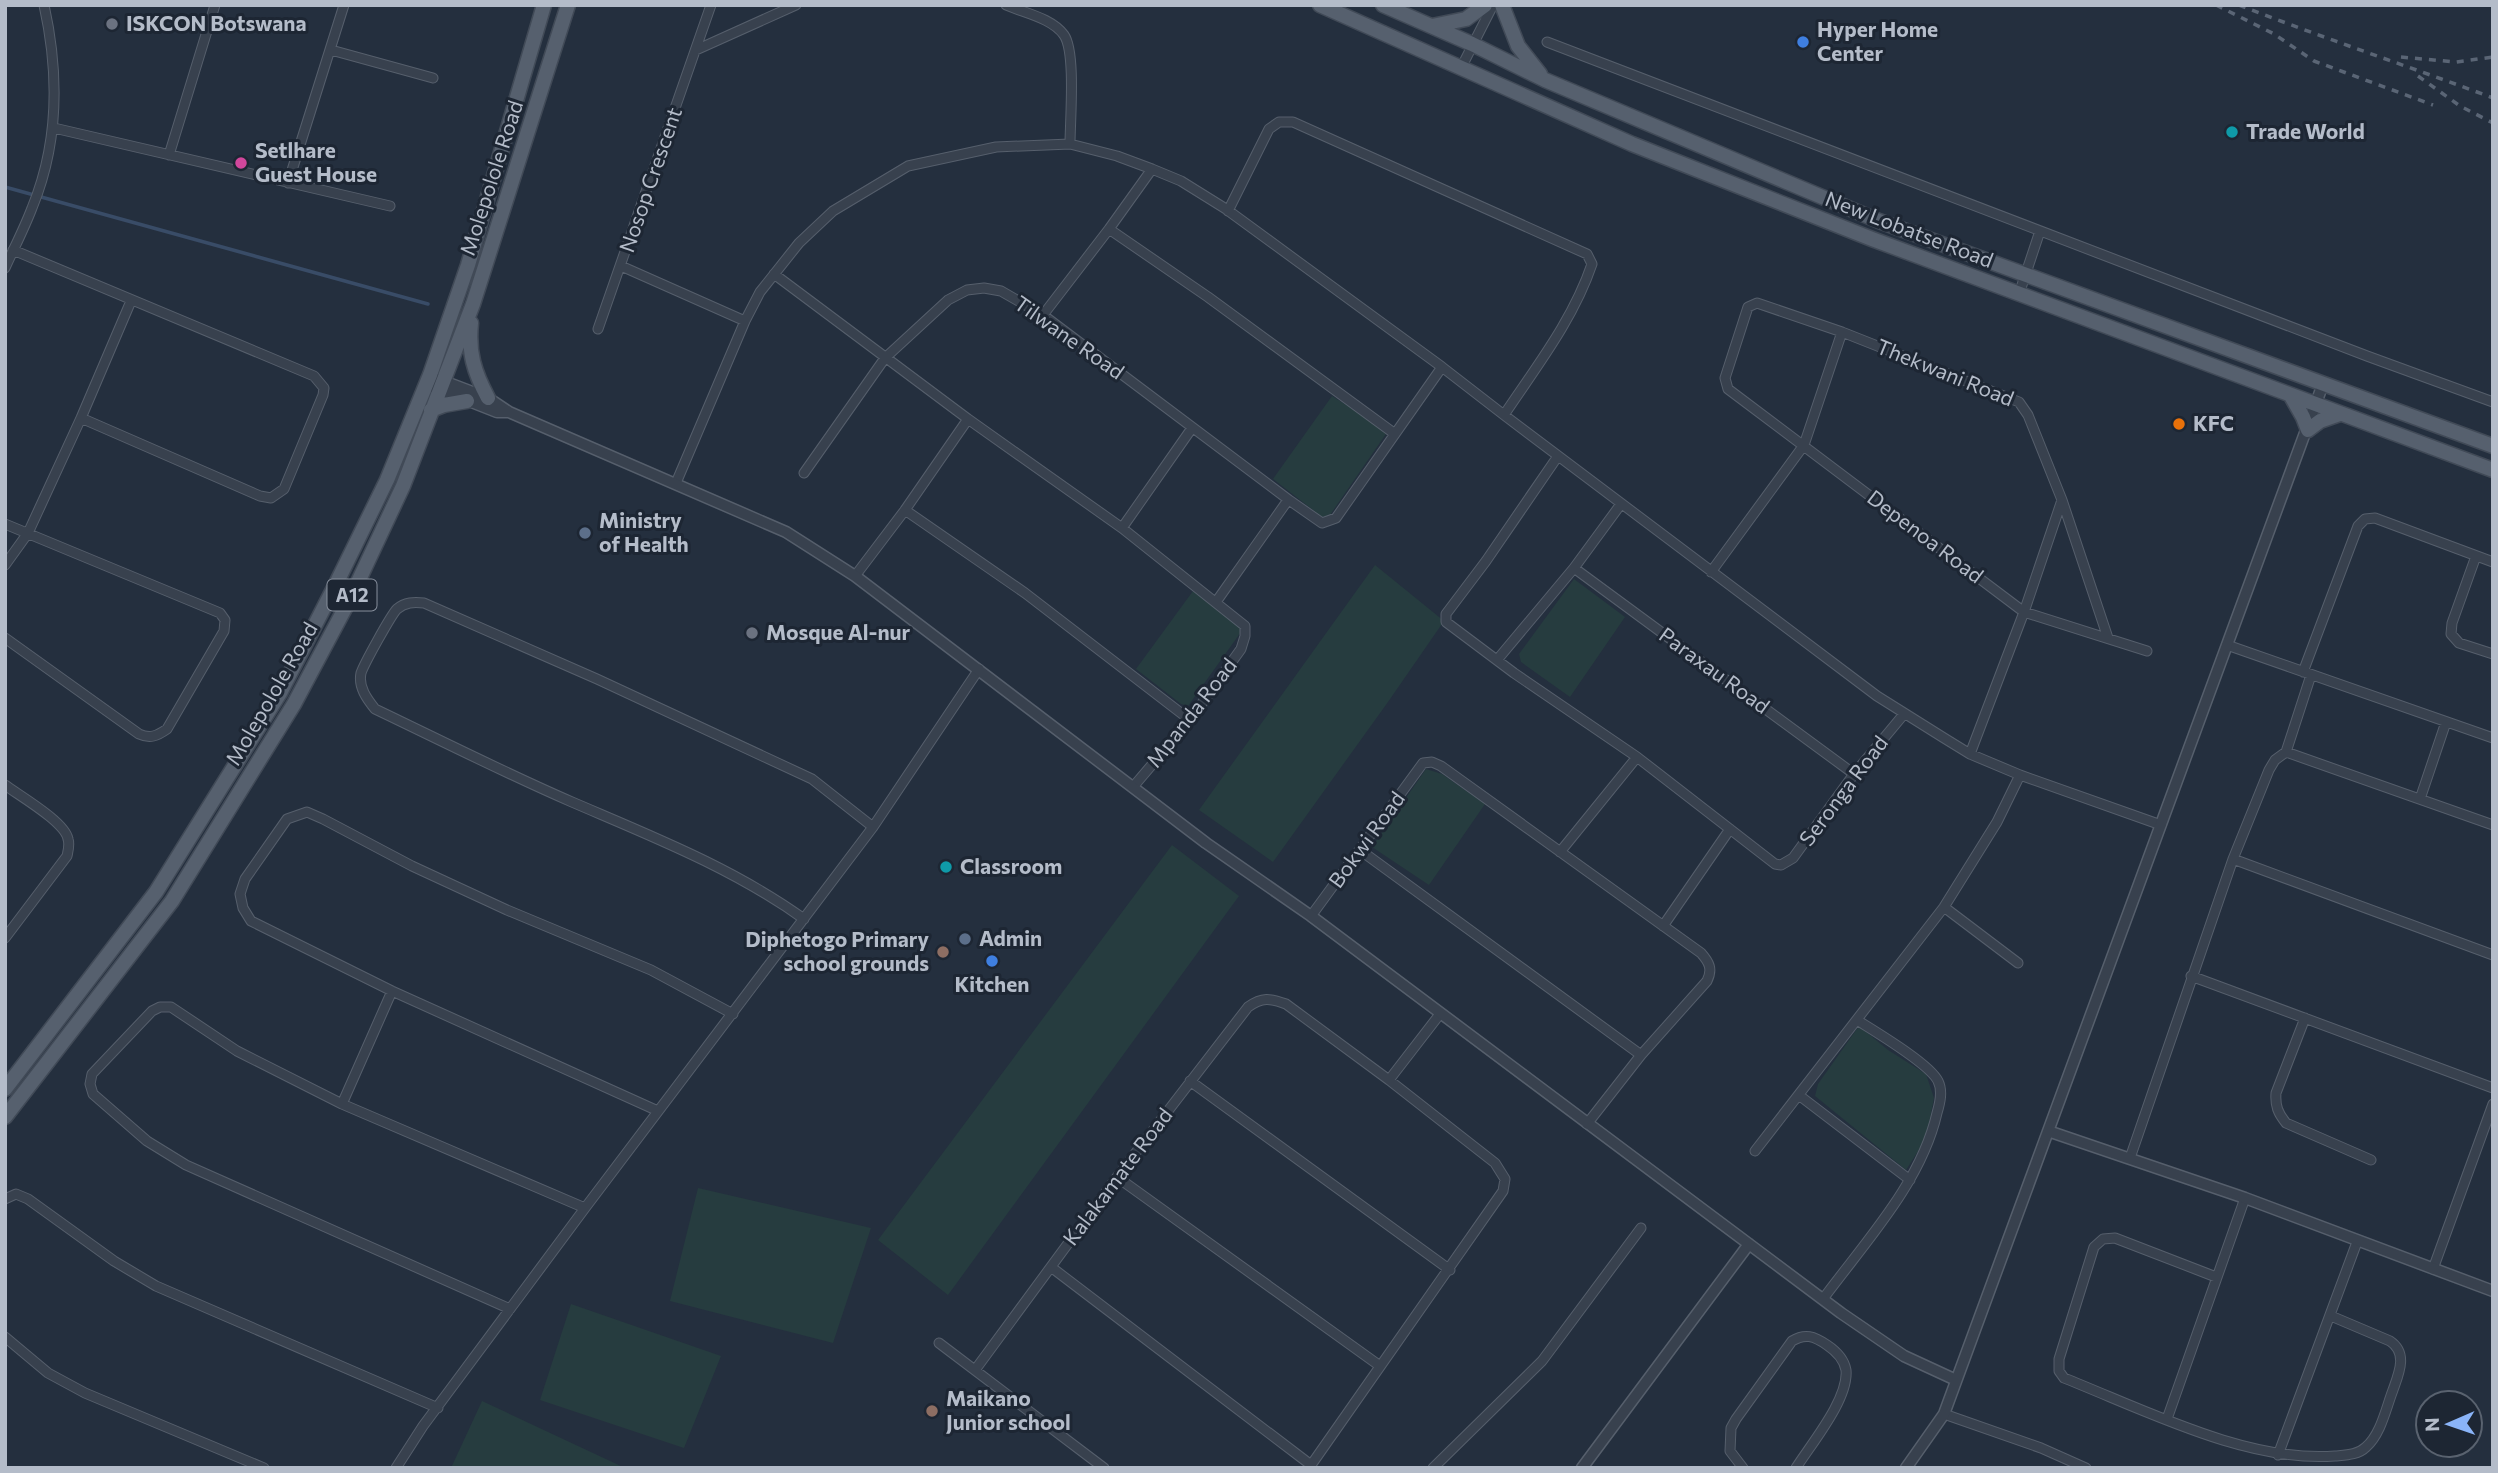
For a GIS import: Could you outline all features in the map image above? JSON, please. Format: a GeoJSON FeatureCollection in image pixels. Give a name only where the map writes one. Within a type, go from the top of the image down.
{"type":"FeatureCollection","features":[{"type":"Feature","properties":{"kind":"main road","name":"Molepolole Road"},"geometry":{"type":"LineString","coordinates":[[5,1117],[172,901],[294,704],[351,597],[402,486],[431,410],[435,383],[544,5]]}},
{"type":"Feature","properties":{"kind":"main road","name":"Molepolole Road"},"geometry":{"type":"LineString","coordinates":[[5,1089],[156,891],[280,693],[473,304],[568,5]]}},
{"type":"Feature","properties":{"kind":"main road","name":"New Lobatse Road"},"geometry":{"type":"LineString","coordinates":[[1320,5],[1632,144],[2164,349],[2493,470]]}},
{"type":"Feature","properties":{"kind":"main road"},"geometry":{"type":"LineString","coordinates":[[1382,5],[1472,44],[1545,80],[1879,221],[2493,446]]}},
{"type":"Feature","properties":{"kind":"main road"},"geometry":{"type":"LineString","coordinates":[[1430,26],[1466,19],[1485,5]]}},
{"type":"Feature","properties":{"kind":"main road"},"geometry":{"type":"LineString","coordinates":[[1502,5],[1518,46],[1545,80]]}},
{"type":"Feature","properties":{"kind":"main road"},"geometry":{"type":"LineString","coordinates":[[473,304],[469,344],[472,363],[488,398]]}},
{"type":"Feature","properties":{"kind":"main road"},"geometry":{"type":"LineString","coordinates":[[2164,349],[2171,328]]}},
{"type":"Feature","properties":{"kind":"main road"},"geometry":{"type":"LineString","coordinates":[[2291,396],[2304,417],[2308,430],[2328,416],[2340,414]]}},
{"type":"Feature","properties":{"kind":"main road"},"geometry":{"type":"LineString","coordinates":[[431,410],[467,401]]}},
{"type":"Feature","properties":{"kind":"street"},"geometry":{"type":"LineString","coordinates":[[5,268],[33,207],[54,128],[55,84],[51,37],[44,5]]}},
{"type":"Feature","properties":{"kind":"street"},"geometry":{"type":"LineString","coordinates":[[169,155],[215,5]]}},
{"type":"Feature","properties":{"kind":"street"},"geometry":{"type":"LineString","coordinates":[[288,183],[344,5]]}},
{"type":"Feature","properties":{"kind":"street","name":"Nosop Crescent"},"geometry":{"type":"LineString","coordinates":[[711,5],[621,267],[745,321]]}},
{"type":"Feature","properties":{"kind":"street"},"geometry":{"type":"LineString","coordinates":[[696,50],[796,5]]}},
{"type":"Feature","properties":{"kind":"street"},"geometry":{"type":"LineString","coordinates":[[1006,5],[1050,23],[1065,36],[1070,59],[1070,144]]}},
{"type":"Feature","properties":{"kind":"street"},"geometry":{"type":"LineString","coordinates":[[1461,68],[1493,5]]}},
{"type":"Feature","properties":{"kind":"street"},"geometry":{"type":"LineString","coordinates":[[1547,42],[2493,402]]}},
{"type":"Feature","properties":{"kind":"street"},"geometry":{"type":"LineString","coordinates":[[331,50],[433,78]]}},
{"type":"Feature","properties":{"kind":"street"},"geometry":{"type":"LineString","coordinates":[[1228,211],[1269,129],[1279,122],[1293,122],[1587,254],[1592,264],[1583,291],[1558,336],[1504,415]]}},
{"type":"Feature","properties":{"kind":"street"},"geometry":{"type":"LineString","coordinates":[[54,128],[390,206]]}},
{"type":"Feature","properties":{"kind":"street"},"geometry":{"type":"LineString","coordinates":[[676,483],[745,321],[774,274],[799,243],[833,211],[908,166],[996,147],[1070,144],[1117,156],[1181,181],[1228,211],[1442,367],[1711,572],[1904,714],[1970,754],[2020,775],[2161,825]]}},
{"type":"Feature","properties":{"kind":"street"},"geometry":{"type":"LineString","coordinates":[[1043,315],[1110,229],[1152,169]]}},
{"type":"Feature","properties":{"kind":"street"},"geometry":{"type":"LineString","coordinates":[[1110,229],[1208,296],[1395,435],[1442,367]]}},
{"type":"Feature","properties":{"kind":"street"},"geometry":{"type":"LineString","coordinates":[[2019,294],[2040,231]]}},
{"type":"Feature","properties":{"kind":"street"},"geometry":{"type":"LineString","coordinates":[[13,250],[314,376],[324,388],[284,489],[271,498],[260,496],[81,418]]}},
{"type":"Feature","properties":{"kind":"street"},"geometry":{"type":"LineString","coordinates":[[598,329],[621,267]]}},
{"type":"Feature","properties":{"kind":"street"},"geometry":{"type":"LineString","coordinates":[[774,274],[968,419],[1122,528],[1216,602],[1288,500]]}},
{"type":"Feature","properties":{"kind":"street","name":"Tilwane Road"},"geometry":{"type":"LineString","coordinates":[[804,473],[885,358],[948,300],[967,290],[984,288],[1001,291],[1043,315],[1316,521],[1330,522],[1336,518],[1395,435]]}},
{"type":"Feature","properties":{"kind":"street"},"geometry":{"type":"LineString","coordinates":[[5,565],[28,533],[131,301]]}},
{"type":"Feature","properties":{"kind":"street","name":"Thekwani Road"},"geometry":{"type":"LineString","coordinates":[[1725,382],[1746,310],[1753,303],[1842,332],[2020,402],[2028,415],[2062,500],[2108,638]]}},
{"type":"Feature","properties":{"kind":"street"},"geometry":{"type":"LineString","coordinates":[[1711,572],[1804,445],[1842,332]]}},
{"type":"Feature","properties":{"kind":"street","name":"Depenoa Road"},"geometry":{"type":"LineString","coordinates":[[1725,382],[1728,389],[2024,612],[2147,651]]}},
{"type":"Feature","properties":{"kind":"street"},"geometry":{"type":"LineString","coordinates":[[435,383],[488,398],[509,412],[786,532],[855,576],[1206,843],[1311,916],[1823,1299],[1904,1356],[1956,1380]]}},
{"type":"Feature","properties":{"kind":"street"},"geometry":{"type":"LineString","coordinates":[[435,383],[467,401],[497,412],[509,412]]}},
{"type":"Feature","properties":{"kind":"street"},"geometry":{"type":"LineString","coordinates":[[1906,1468],[1944,1414],[2323,384]]}},
{"type":"Feature","properties":{"kind":"street"},"geometry":{"type":"LineString","coordinates":[[855,576],[968,419]]}},
{"type":"Feature","properties":{"kind":"street"},"geometry":{"type":"LineString","coordinates":[[1122,528],[1192,428]]}},
{"type":"Feature","properties":{"kind":"street"},"geometry":{"type":"LineString","coordinates":[[1558,456],[1486,561],[1445,615],[1446,622],[1637,757],[1730,830],[1663,926]]}},
{"type":"Feature","properties":{"kind":"street"},"geometry":{"type":"LineString","coordinates":[[1970,754],[2024,612],[2062,500]]}},
{"type":"Feature","properties":{"kind":"street"},"geometry":{"type":"LineString","coordinates":[[1497,660],[1574,568],[1621,504]]}},
{"type":"Feature","properties":{"kind":"street"},"geometry":{"type":"LineString","coordinates":[[905,510],[1025,593],[1190,720]]}},
{"type":"Feature","properties":{"kind":"street"},"geometry":{"type":"LineString","coordinates":[[2130,1158],[2233,859],[2269,770],[2275,760],[2286,752],[2307,674],[2361,522],[2375,518],[2493,562]]}},
{"type":"Feature","properties":{"kind":"street"},"geometry":{"type":"LineString","coordinates":[[5,524],[220,612],[225,620],[224,631],[167,730],[147,737],[139,734],[5,638]]}},
{"type":"Feature","properties":{"kind":"street"},"geometry":{"type":"LineString","coordinates":[[2476,556],[2452,623],[2451,634],[2459,643],[2493,654]]}},
{"type":"Feature","properties":{"kind":"street","name":"Paraxau Road"},"geometry":{"type":"LineString","coordinates":[[1574,568],[1854,774]]}},
{"type":"Feature","properties":{"kind":"street","name":"Mpanda Road"},"geometry":{"type":"LineString","coordinates":[[1133,787],[1190,720],[1241,649],[1245,626],[1216,602]]}},
{"type":"Feature","properties":{"kind":"street"},"geometry":{"type":"LineString","coordinates":[[804,919],[755,887],[655,837],[568,800],[375,709],[365,697],[361,674],[395,610],[405,604],[424,603],[597,679],[812,779],[873,827]]}},
{"type":"Feature","properties":{"kind":"street"},"geometry":{"type":"LineString","coordinates":[[2227,645],[2493,738]]}},
{"type":"Feature","properties":{"kind":"street"},"geometry":{"type":"LineString","coordinates":[[396,1468],[416,1435],[873,827],[979,669]]}},
{"type":"Feature","properties":{"kind":"street","name":"Seronga Road"},"geometry":{"type":"LineString","coordinates":[[1730,830],[1770,861],[1781,865],[1793,858],[1854,774],[1904,714]]}},
{"type":"Feature","properties":{"kind":"street"},"geometry":{"type":"LineString","coordinates":[[2420,799],[2446,722]]}},
{"type":"Feature","properties":{"kind":"street"},"geometry":{"type":"LineString","coordinates":[[2286,752],[2493,825]]}},
{"type":"Feature","properties":{"kind":"street"},"geometry":{"type":"LineString","coordinates":[[1587,1124],[1710,974],[1707,960],[1701,953],[1560,852],[1637,757]]}},
{"type":"Feature","properties":{"kind":"street","name":"Bokwi Road"},"geometry":{"type":"LineString","coordinates":[[1311,916],[1423,763],[1432,762],[1441,766],[1560,852]]}},
{"type":"Feature","properties":{"kind":"street"},"geometry":{"type":"LineString","coordinates":[[1755,1151],[1944,907],[1997,822],[2020,775]]}},
{"type":"Feature","properties":{"kind":"street"},"geometry":{"type":"LineString","coordinates":[[5,785],[61,826],[69,843],[67,856],[5,938]]}},
{"type":"Feature","properties":{"kind":"street"},"geometry":{"type":"LineString","coordinates":[[658,1111],[392,991],[251,921],[243,908],[240,894],[245,879],[287,819],[307,813],[507,910],[652,970],[733,1014]]}},
{"type":"Feature","properties":{"kind":"street"},"geometry":{"type":"LineString","coordinates":[[1360,850],[1641,1055]]}},
{"type":"Feature","properties":{"kind":"street"},"geometry":{"type":"LineString","coordinates":[[2233,859],[2493,955]]}},
{"type":"Feature","properties":{"kind":"street"},"geometry":{"type":"LineString","coordinates":[[1944,907],[2018,963]]}},
{"type":"Feature","properties":{"kind":"street"},"geometry":{"type":"LineString","coordinates":[[2191,976],[2493,1087]]}},
{"type":"Feature","properties":{"kind":"street"},"geometry":{"type":"LineString","coordinates":[[342,1104],[392,991]]}},
{"type":"Feature","properties":{"kind":"street","name":"Kalakamate Road"},"geometry":{"type":"LineString","coordinates":[[975,1370],[1190,1081],[1248,1007],[1259,999],[1271,998],[1286,1004],[1389,1080]]}},
{"type":"Feature","properties":{"kind":"street"},"geometry":{"type":"LineString","coordinates":[[510,1309],[186,1165],[147,1141],[93,1094],[90,1084],[92,1074],[152,1011],[160,1007],[171,1007],[237,1051],[342,1104],[585,1208]]}},
{"type":"Feature","properties":{"kind":"street"},"geometry":{"type":"LineString","coordinates":[[1051,1267],[1310,1466],[1503,1191],[1505,1179],[1495,1163],[1389,1080],[1440,1014]]}},
{"type":"Feature","properties":{"kind":"street"},"geometry":{"type":"LineString","coordinates":[[2305,1018],[2276,1093],[2279,1114],[2286,1123],[2371,1160]]}},
{"type":"Feature","properties":{"kind":"street"},"geometry":{"type":"LineString","coordinates":[[1823,1299],[1910,1180],[1932,1135],[1941,1094],[1939,1082],[1929,1070],[1857,1020]]}},
{"type":"Feature","properties":{"kind":"street"},"geometry":{"type":"LineString","coordinates":[[1190,1081],[1450,1270]]}},
{"type":"Feature","properties":{"kind":"street"},"geometry":{"type":"LineString","coordinates":[[1800,1096],[1910,1180]]}},
{"type":"Feature","properties":{"kind":"street"},"geometry":{"type":"LineString","coordinates":[[2433,1269],[2493,1104]]}},
{"type":"Feature","properties":{"kind":"street"},"geometry":{"type":"LineString","coordinates":[[2048,1131],[2245,1198],[2493,1291]]}},
{"type":"Feature","properties":{"kind":"street"},"geometry":{"type":"LineString","coordinates":[[1117,1177],[1380,1366]]}},
{"type":"Feature","properties":{"kind":"street"},"geometry":{"type":"LineString","coordinates":[[5,1199],[16,1194],[28,1199],[114,1261],[156,1286],[438,1408]]}},
{"type":"Feature","properties":{"kind":"street"},"geometry":{"type":"LineString","coordinates":[[2167,1419],[2245,1198]]}},
{"type":"Feature","properties":{"kind":"street"},"geometry":{"type":"LineString","coordinates":[[1433,1468],[1548,1354],[1641,1228]]}},
{"type":"Feature","properties":{"kind":"street"},"geometry":{"type":"LineString","coordinates":[[2216,1278],[2115,1238],[2103,1239],[2094,1247],[2059,1359],[2059,1371],[2064,1378],[2167,1419],[2278,1455],[2350,1455],[2364,1449],[2376,1435],[2400,1371],[2401,1355],[2397,1346],[2330,1316]]}},
{"type":"Feature","properties":{"kind":"street"},"geometry":{"type":"LineString","coordinates":[[2278,1455],[2357,1242]]}},
{"type":"Feature","properties":{"kind":"street"},"geometry":{"type":"LineString","coordinates":[[1582,1468],[1749,1244]]}},
{"type":"Feature","properties":{"kind":"street"},"geometry":{"type":"LineString","coordinates":[[1743,1468],[1730,1451],[1728,1441],[1731,1428],[1791,1340],[1809,1335],[1829,1346],[1842,1358],[1846,1371],[1840,1399],[1796,1468]]}},
{"type":"Feature","properties":{"kind":"street"},"geometry":{"type":"LineString","coordinates":[[5,1337],[48,1373],[85,1393],[264,1468]]}},
{"type":"Feature","properties":{"kind":"street"},"geometry":{"type":"LineString","coordinates":[[939,1343],[1104,1468]]}},
{"type":"Feature","properties":{"kind":"street"},"geometry":{"type":"LineString","coordinates":[[1944,1414],[2041,1448],[2086,1468]]}},
{"type":"Feature","properties":{"kind":"green space"},"geometry":{"type":"Polygon","coordinates":[[[1332,396],[1388,431],[1330,515],[1322,517],[1273,479],[1332,396]]]}},
{"type":"Feature","properties":{"kind":"green space"},"geometry":{"type":"Polygon","coordinates":[[[1375,565],[1444,621],[1273,862],[1199,810],[1375,565]]]}},
{"type":"Feature","properties":{"kind":"green space"},"geometry":{"type":"Polygon","coordinates":[[[1574,579],[1625,617],[1570,697],[1521,662],[1519,654],[1574,579]]]}},
{"type":"Feature","properties":{"kind":"green space"},"geometry":{"type":"Polygon","coordinates":[[[1193,591],[1241,624],[1241,632],[1188,706],[1181,704],[1136,669],[1193,591]]]}},
{"type":"Feature","properties":{"kind":"green space"},"geometry":{"type":"Polygon","coordinates":[[[1426,769],[1442,774],[1485,804],[1429,885],[1372,847],[1426,769]]]}},
{"type":"Feature","properties":{"kind":"green space"},"geometry":{"type":"Polygon","coordinates":[[[1172,845],[1239,896],[948,1295],[878,1240],[1172,845]]]}},
{"type":"Feature","properties":{"kind":"green space"},"geometry":{"type":"Polygon","coordinates":[[[1859,1026],[1888,1050],[1926,1074],[1934,1098],[1926,1139],[1906,1170],[1815,1096],[1818,1084],[1859,1026]]]}},
{"type":"Feature","properties":{"kind":"green space"},"geometry":{"type":"Polygon","coordinates":[[[698,1188],[871,1228],[833,1343],[670,1301],[698,1188]]]}},
{"type":"Feature","properties":{"kind":"green space"},"geometry":{"type":"Polygon","coordinates":[[[571,1304],[721,1356],[684,1448],[540,1400],[571,1304]]]}},
{"type":"Feature","properties":{"kind":"green space"},"geometry":{"type":"Polygon","coordinates":[[[482,1401],[625,1468],[451,1468],[482,1401]]]}},
{"type":"Feature","properties":{"kind":"waterway"},"geometry":{"type":"LineString","coordinates":[[5,187],[428,304]]}},
{"type":"Feature","properties":{"kind":"railway"},"geometry":{"type":"LineString","coordinates":[[2216,5],[2274,34],[2314,61],[2433,105]]}},
{"type":"Feature","properties":{"kind":"railway"},"geometry":{"type":"LineString","coordinates":[[2239,5],[2493,98]]}},
{"type":"Feature","properties":{"kind":"railway"},"geometry":{"type":"LineString","coordinates":[[2401,57],[2456,62],[2493,57]]}},
{"type":"Feature","properties":{"kind":"railway"},"geometry":{"type":"LineString","coordinates":[[2418,76],[2460,106],[2493,123]]}},
{"type":"Feature","properties":{"kind":"place","name":"ISKCON Botswana"},"geometry":{"type":"Point","coordinates":[112,24]}},
{"type":"Feature","properties":{"kind":"place","name":"Hyper Home Center"},"geometry":{"type":"Point","coordinates":[1803,42]}},
{"type":"Feature","properties":{"kind":"place","name":"Trade World"},"geometry":{"type":"Point","coordinates":[2232,132]}},
{"type":"Feature","properties":{"kind":"place","name":"Setlhare Guest House"},"geometry":{"type":"Point","coordinates":[241,163]}},
{"type":"Feature","properties":{"kind":"place","name":"KFC"},"geometry":{"type":"Point","coordinates":[2179,424]}},
{"type":"Feature","properties":{"kind":"place","name":"Ministry of Health"},"geometry":{"type":"Point","coordinates":[585,533]}},
{"type":"Feature","properties":{"kind":"place","name":"Mosque Al-nur"},"geometry":{"type":"Point","coordinates":[752,633]}},
{"type":"Feature","properties":{"kind":"place","name":"Classroom"},"geometry":{"type":"Point","coordinates":[946,867]}},
{"type":"Feature","properties":{"kind":"place","name":"Admin"},"geometry":{"type":"Point","coordinates":[965,939]}},
{"type":"Feature","properties":{"kind":"place","name":"Diphetogo Primary school grounds"},"geometry":{"type":"Point","coordinates":[943,952]}},
{"type":"Feature","properties":{"kind":"place","name":"Kitchen"},"geometry":{"type":"Point","coordinates":[992,961]}},
{"type":"Feature","properties":{"kind":"place","name":"Maikano Junior school"},"geometry":{"type":"Point","coordinates":[932,1411]}}]}
